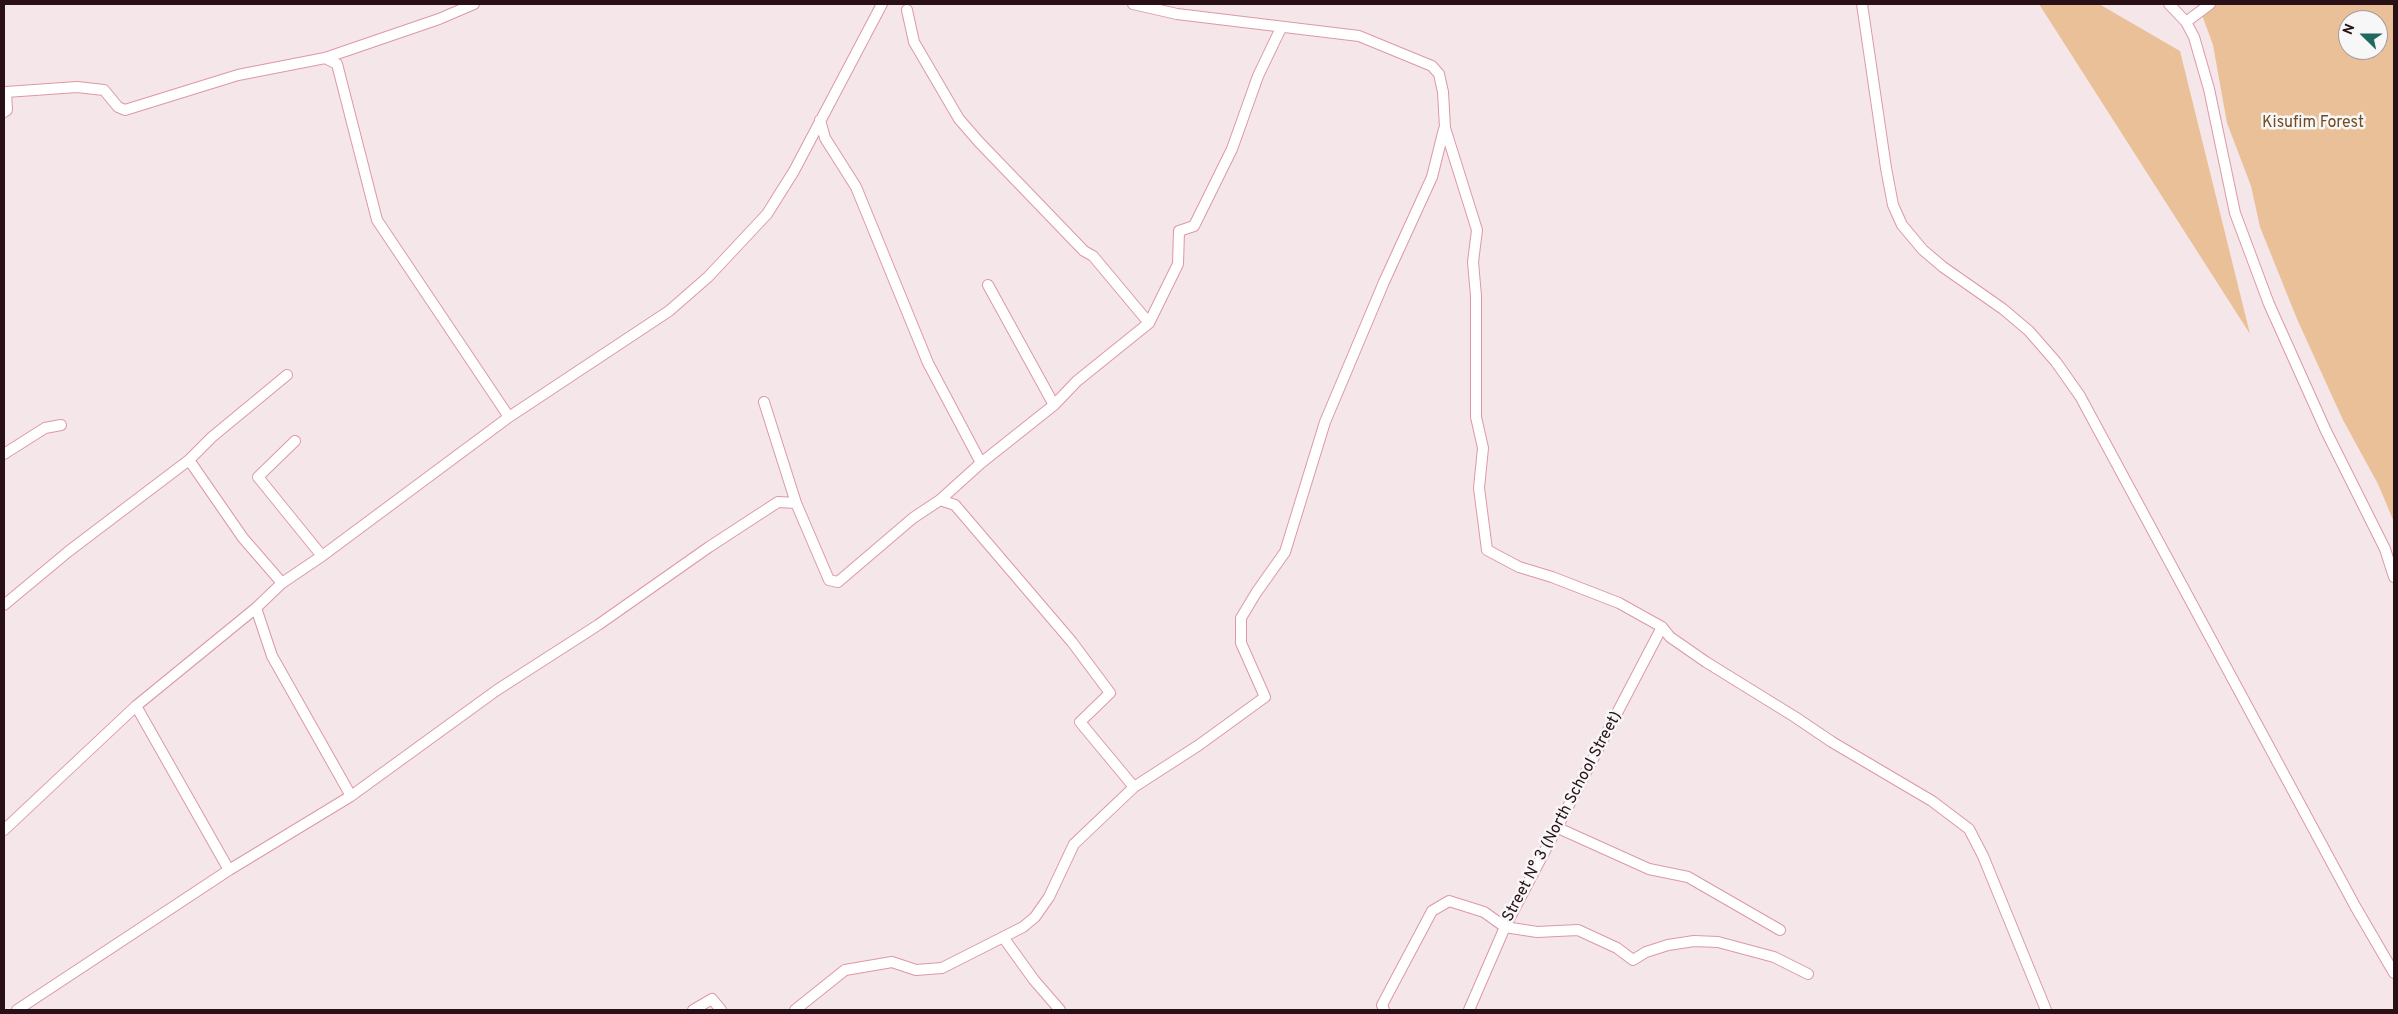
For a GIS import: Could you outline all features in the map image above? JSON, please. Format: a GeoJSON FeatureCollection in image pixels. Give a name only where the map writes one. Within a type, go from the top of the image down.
{"type":"FeatureCollection","features":[{"type":"Feature","properties":{"kind":"street"},"geometry":{"type":"LineString","coordinates":[[4,112],[7,110],[6,92],[77,87],[104,90],[118,107],[125,110],[238,75],[325,58],[439,19],[474,4]]}},
{"type":"Feature","properties":{"kind":"street"},"geometry":{"type":"LineString","coordinates":[[4,830],[136,706],[256,608],[282,583],[322,556],[509,417],[669,311],[708,277],[767,214],[794,171],[882,4]]}},
{"type":"Feature","properties":{"kind":"street"},"geometry":{"type":"LineString","coordinates":[[1133,4],[1178,14],[1359,36],[1432,66],[1439,74],[1443,92],[1445,128],[1477,230],[1473,262],[1476,296],[1476,416],[1482,448],[1478,488],[1487,550],[1519,567],[1552,576],[1619,603],[1662,627],[1670,637],[1706,662],[1832,742],[1932,800],[1969,829],[1983,856],[2046,1010]]}},
{"type":"Feature","properties":{"kind":"street"},"geometry":{"type":"LineString","coordinates":[[1862,4],[1886,168],[1893,205],[1902,225],[1923,250],[1943,267],[2003,309],[2029,331],[2056,362],[2080,396],[2355,906],[2394,973]]}},
{"type":"Feature","properties":{"kind":"street"},"geometry":{"type":"LineString","coordinates":[[2169,4],[2186,22],[2194,37],[2209,89],[2236,213],[2269,304],[2326,431],[2385,549],[2394,577]]}},
{"type":"Feature","properties":{"kind":"street"},"geometry":{"type":"LineString","coordinates":[[2186,22],[2210,4]]}},
{"type":"Feature","properties":{"kind":"street"},"geometry":{"type":"LineString","coordinates":[[907,10],[914,42],[959,119],[1084,251],[1093,256],[1149,323]]}},
{"type":"Feature","properties":{"kind":"street"},"geometry":{"type":"LineString","coordinates":[[764,402],[796,503],[829,580],[838,582],[912,518],[940,500],[982,463],[1054,405],[1077,380],[1149,323],[1178,264],[1179,231],[1194,226],[1232,149],[1258,76],[1281,28]]}},
{"type":"Feature","properties":{"kind":"street"},"geometry":{"type":"LineString","coordinates":[[325,58],[337,64],[377,220],[509,417]]}},
{"type":"Feature","properties":{"kind":"street"},"geometry":{"type":"LineString","coordinates":[[820,120],[825,138],[856,187],[928,363],[982,463]]}},
{"type":"Feature","properties":{"kind":"street"},"geometry":{"type":"LineString","coordinates":[[795,1010],[845,970],[892,962],[916,970],[942,968],[1023,927],[1036,917],[1049,897],[1074,844],[1134,787],[1199,745],[1265,697],[1241,642],[1241,618],[1285,552],[1325,422],[1384,282],[1432,177],[1445,128]]}},
{"type":"Feature","properties":{"kind":"street"},"geometry":{"type":"LineString","coordinates":[[988,285],[1054,405]]}},
{"type":"Feature","properties":{"kind":"street"},"geometry":{"type":"LineString","coordinates":[[4,605],[69,551],[189,460],[212,437],[287,375]]}},
{"type":"Feature","properties":{"kind":"street"},"geometry":{"type":"LineString","coordinates":[[4,454],[45,428],[60,425]]}},
{"type":"Feature","properties":{"kind":"street"},"geometry":{"type":"LineString","coordinates":[[295,441],[258,477],[322,556]]}},
{"type":"Feature","properties":{"kind":"street"},"geometry":{"type":"LineString","coordinates":[[189,460],[243,538],[282,583]]}},
{"type":"Feature","properties":{"kind":"street"},"geometry":{"type":"LineString","coordinates":[[940,500],[955,505],[1072,642],[1110,693],[1080,722],[1134,787]]}},
{"type":"Feature","properties":{"kind":"street"},"geometry":{"type":"LineString","coordinates":[[17,1010],[229,870],[351,796],[497,690],[598,625],[709,547],[778,502],[796,503]]}},
{"type":"Feature","properties":{"kind":"street"},"geometry":{"type":"LineString","coordinates":[[256,608],[272,656],[351,796]]}},
{"type":"Feature","properties":{"kind":"street","name":"Street N° 3 (North School Street)"},"geometry":{"type":"LineString","coordinates":[[1469,1010],[1505,927],[1558,828],[1587,766],[1662,627]]}},
{"type":"Feature","properties":{"kind":"street"},"geometry":{"type":"LineString","coordinates":[[136,706],[229,870]]}},
{"type":"Feature","properties":{"kind":"street"},"geometry":{"type":"LineString","coordinates":[[1558,828],[1649,869],[1688,877],[1780,930]]}},
{"type":"Feature","properties":{"kind":"street"},"geometry":{"type":"LineString","coordinates":[[1384,1010],[1382,1005],[1432,910],[1449,901],[1484,912],[1505,927],[1537,932],[1578,930],[1617,948],[1633,960],[1646,952],[1668,945],[1718,942],[1767,954],[1808,974]]}},
{"type":"Feature","properties":{"kind":"street"},"geometry":{"type":"LineString","coordinates":[[1003,937],[1034,980],[1060,1010]]}},
{"type":"Feature","properties":{"kind":"street"},"geometry":{"type":"LineString","coordinates":[[694,1010],[712,999],[721,1010]]}},
{"type":"Feature","properties":{"kind":"green space"},"geometry":{"type":"Polygon","coordinates":[[[2039,4],[2099,4],[2180,51],[2250,334],[2039,4]]]}},
{"type":"Feature","properties":{"kind":"green space","name":"Kisufim Forest"},"geometry":{"type":"Polygon","coordinates":[[[2198,4],[2394,4],[2394,522],[2378,484],[2343,420],[2297,319],[2260,227],[2251,186],[2227,123],[2213,45],[2198,4]]]}}]}
